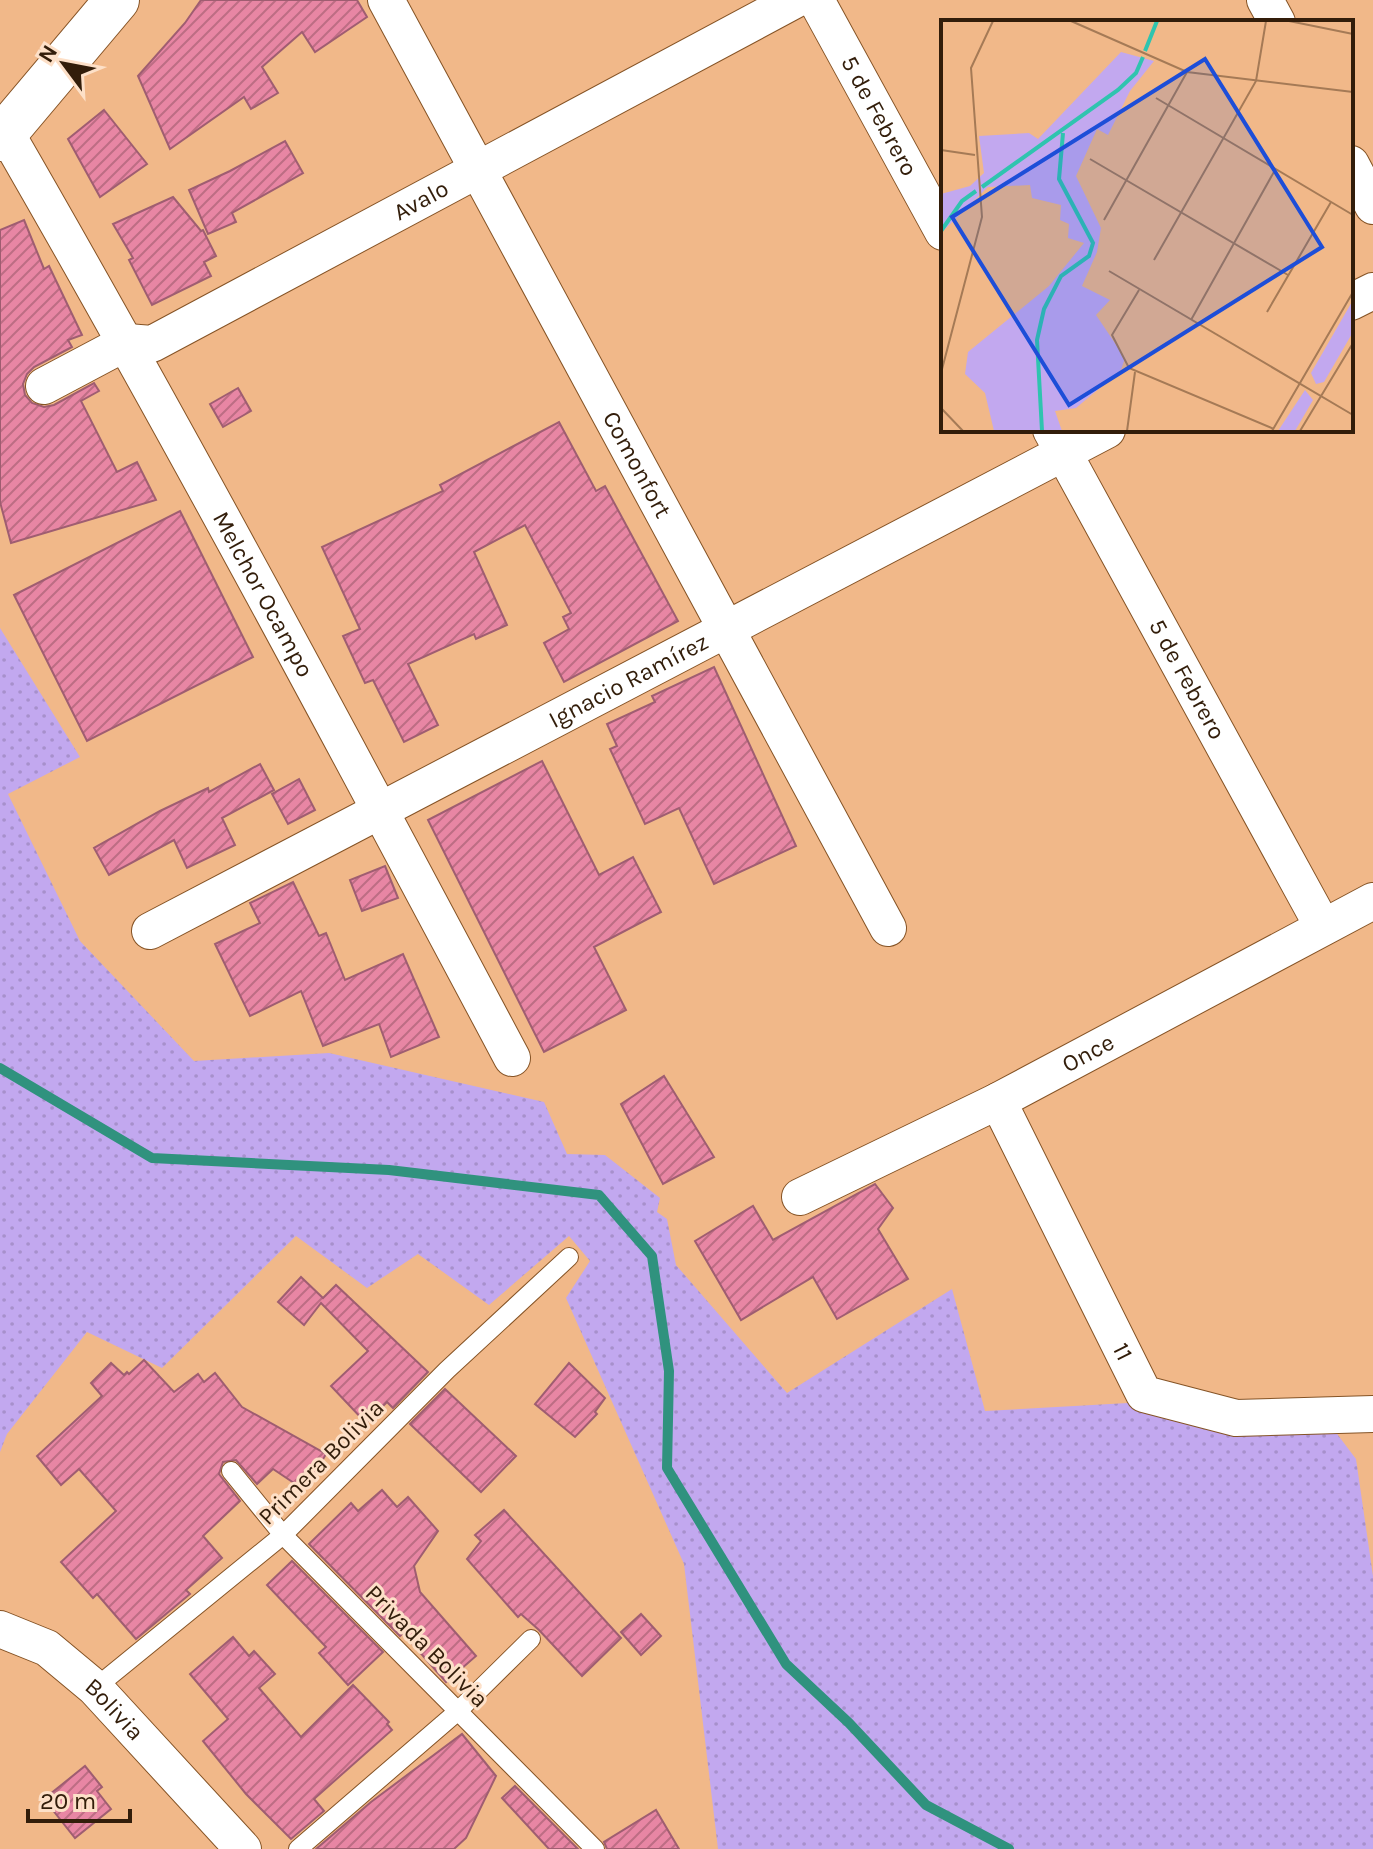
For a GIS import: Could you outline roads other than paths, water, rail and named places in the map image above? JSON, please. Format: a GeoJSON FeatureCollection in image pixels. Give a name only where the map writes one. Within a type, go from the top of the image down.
{"type":"FeatureCollection","features":[{"type":"Feature","properties":{"kind":"main road"},"geometry":{"type":"LineString","coordinates":[[3,136],[117,0]]}},
{"type":"Feature","properties":{"kind":"street","name":"Comonfort"},"geometry":{"type":"LineString","coordinates":[[386,0],[888,928]]}},
{"type":"Feature","properties":{"kind":"street","name":"Avalo"},"geometry":{"type":"LineString","coordinates":[[44,386],[127,342],[152,344],[795,0]]}},
{"type":"Feature","properties":{"kind":"street","name":"5 de Febrero"},"geometry":{"type":"LineString","coordinates":[[816,0],[941,228]]}},
{"type":"Feature","properties":{"kind":"street"},"geometry":{"type":"LineString","coordinates":[[1265,0],[1276,20]]}},
{"type":"Feature","properties":{"kind":"street","name":"Melchor Ocampo"},"geometry":{"type":"LineString","coordinates":[[3,136],[127,342],[512,1058]]}},
{"type":"Feature","properties":{"kind":"street"},"geometry":{"type":"LineString","coordinates":[[1353,168],[1373,206]]}},
{"type":"Feature","properties":{"kind":"street"},"geometry":{"type":"LineString","coordinates":[[1353,301],[1373,291]]}},
{"type":"Feature","properties":{"kind":"street","name":"Ignacio Ramírez"},"geometry":{"type":"LineString","coordinates":[[150,931],[726,629],[1058,441],[1098,432]]}},
{"type":"Feature","properties":{"kind":"street","name":"5 de Febrero"},"geometry":{"type":"LineString","coordinates":[[1058,441],[1323,927]]}},
{"type":"Feature","properties":{"kind":"street","name":"Once"},"geometry":{"type":"LineString","coordinates":[[800,1197],[998,1101],[1373,901]]}},
{"type":"Feature","properties":{"kind":"street","name":"11"},"geometry":{"type":"LineString","coordinates":[[998,1101],[1144,1394],[1236,1418],[1373,1414]]}},
{"type":"Feature","properties":{"kind":"street","name":"Bolivia"},"geometry":{"type":"LineString","coordinates":[[5,1631],[47,1648],[95,1688],[243,1849]]}},
{"type":"Feature","properties":{"kind":"lane","name":"Primera Bolivia"},"geometry":{"type":"LineString","coordinates":[[95,1688],[283,1535],[447,1370],[569,1257]]}},
{"type":"Feature","properties":{"kind":"lane","name":"Privada Bolivia"},"geometry":{"type":"LineString","coordinates":[[231,1471],[283,1535],[595,1849]]}},
{"type":"Feature","properties":{"kind":"lane"},"geometry":{"type":"LineString","coordinates":[[298,1849],[457,1712],[531,1639]]}},
{"type":"Feature","properties":{"kind":"waterway"},"geometry":{"type":"LineString","coordinates":[[0,1068],[152,1158],[389,1170],[599,1195],[652,1256],[669,1371],[667,1468],[786,1664],[849,1723],[926,1805],[1009,1849]]}}]}
